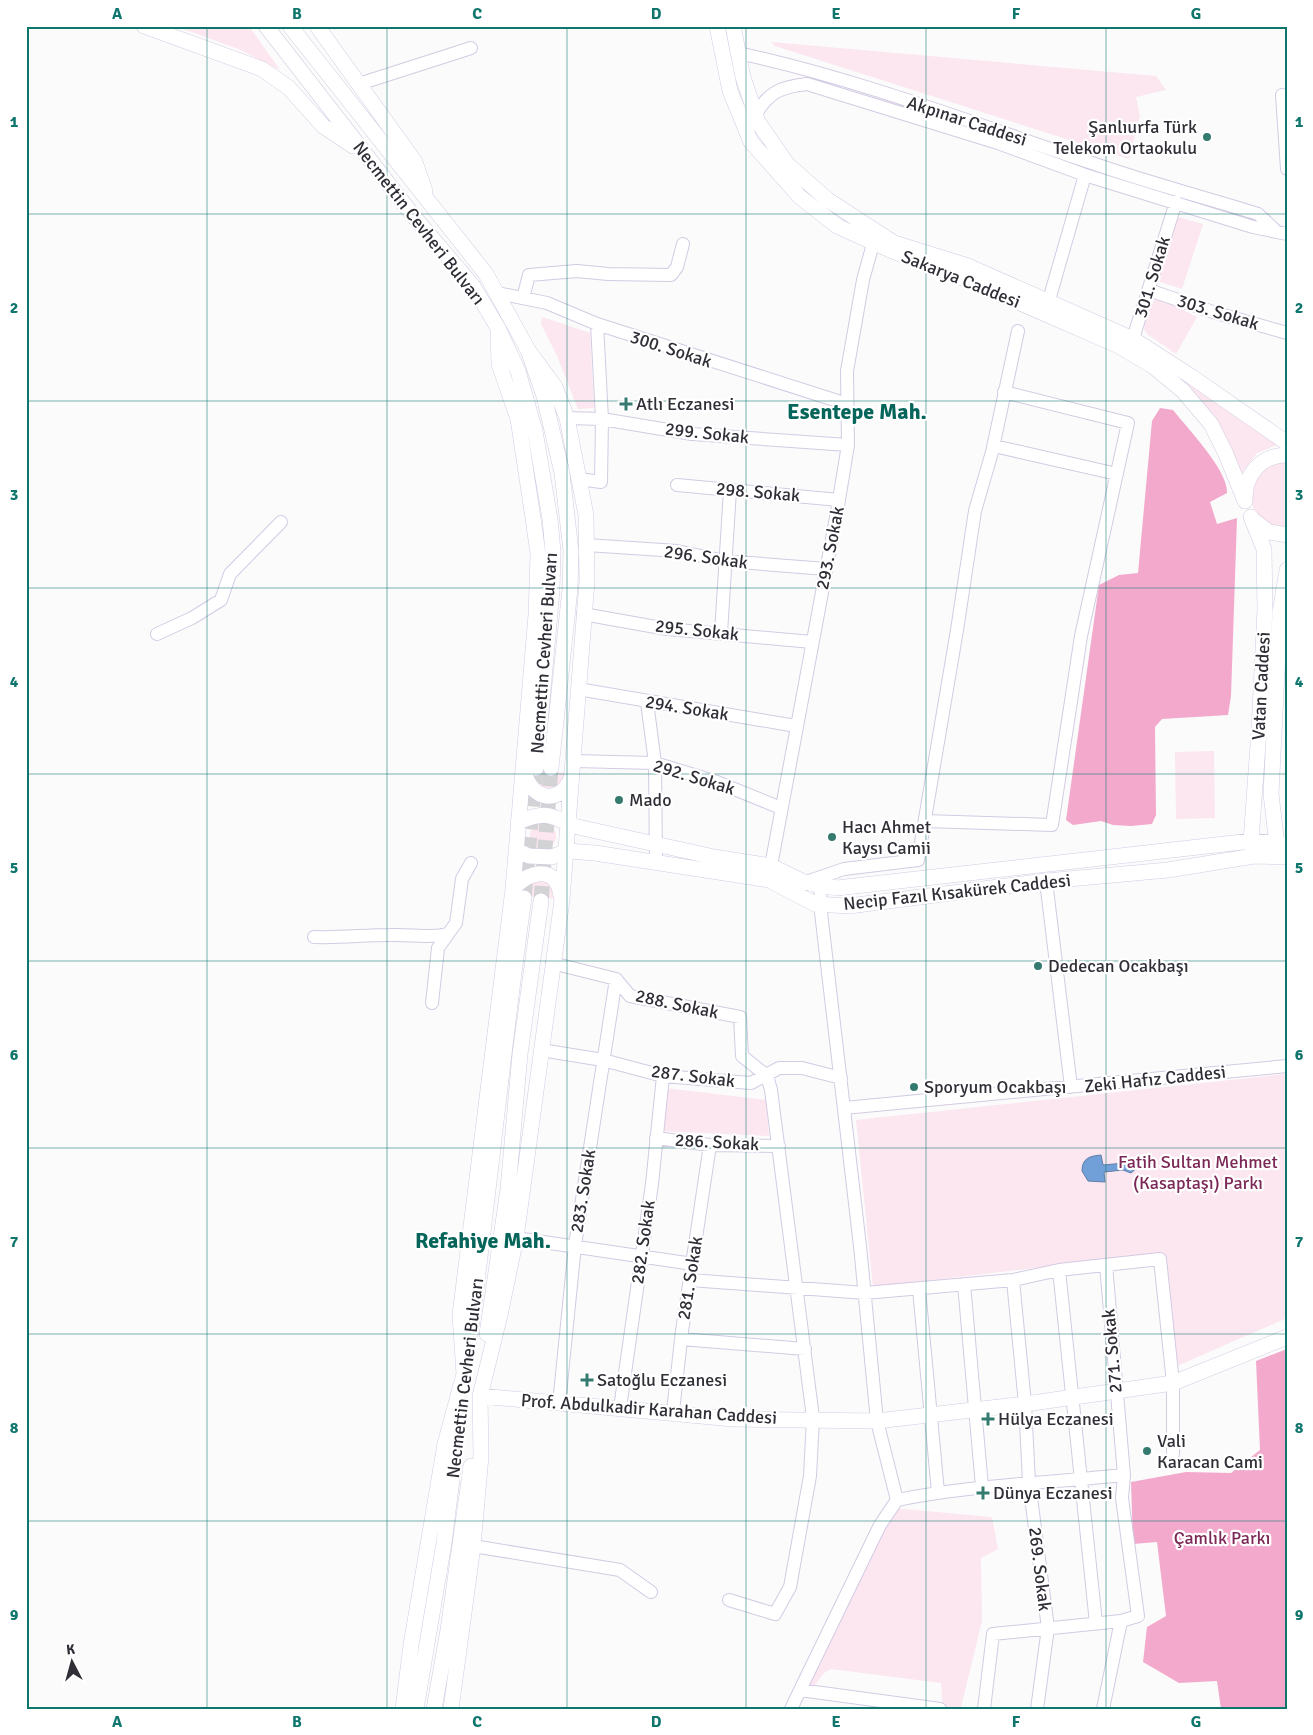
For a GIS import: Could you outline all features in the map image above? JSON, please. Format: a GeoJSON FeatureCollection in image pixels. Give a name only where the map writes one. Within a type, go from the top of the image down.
{"type":"FeatureCollection","features":[{"type":"Feature","properties":{"kind":"main road"},"geometry":{"type":"LineString","coordinates":[[144,26],[262,69],[289,88],[323,126],[365,154]]}},
{"type":"Feature","properties":{"kind":"main road","name":"Necmettin Cevheri Bulvarı"},"geometry":{"type":"LineString","coordinates":[[266,26],[415,218],[474,286],[498,328],[518,371],[535,431],[550,519],[552,590],[537,768]]}},
{"type":"Feature","properties":{"kind":"main road","name":"Necmettin Cevheri Bulvarı"},"geometry":{"type":"LineString","coordinates":[[290,26],[486,274],[528,350],[544,396],[562,473],[571,551],[570,589],[537,768]]}},
{"type":"Feature","properties":{"kind":"main road"},"geometry":{"type":"LineString","coordinates":[[302,26],[320,51],[335,83]]}},
{"type":"Feature","properties":{"kind":"main road"},"geometry":{"type":"LineString","coordinates":[[317,26],[415,162],[429,202]]}},
{"type":"Feature","properties":{"kind":"main road","name":"Sakarya Caddesi"},"geometry":{"type":"LineString","coordinates":[[718,26],[730,91],[751,142],[800,197],[837,226],[968,266],[1049,300],[1192,377],[1287,443]]}},
{"type":"Feature","properties":{"kind":"main road","name":"Sakarya Caddesi"},"geometry":{"type":"LineString","coordinates":[[733,26],[738,53],[755,115],[768,139],[788,165],[828,200],[874,236],[974,283],[1131,345],[1183,391],[1211,424],[1245,501]]}},
{"type":"Feature","properties":{"kind":"main road"},"geometry":{"type":"LineString","coordinates":[[452,1709],[473,1546],[482,1456],[480,1396],[500,1315],[516,1238],[562,900],[574,767],[583,614],[587,581],[586,515],[567,418],[555,387],[528,350]]}},
{"type":"Feature","properties":{"kind":"main road"},"geometry":{"type":"LineString","coordinates":[[1245,501],[1245,488],[1249,476],[1257,466],[1267,459],[1287,455]]}},
{"type":"Feature","properties":{"kind":"main road","name":"Vatan Caddesi"},"geometry":{"type":"LineString","coordinates":[[1245,501],[1264,549],[1265,609],[1251,841],[1254,856]]}},
{"type":"Feature","properties":{"kind":"main road"},"geometry":{"type":"LineString","coordinates":[[1251,517],[1269,532],[1287,535]]}},
{"type":"Feature","properties":{"kind":"main road","name":"Vatan Caddesi"},"geometry":{"type":"LineString","coordinates":[[1282,850],[1271,794],[1280,613],[1287,570]]}},
{"type":"Feature","properties":{"kind":"main road"},"geometry":{"type":"LineString","coordinates":[[537,768],[531,789],[546,795],[561,793],[569,785],[574,767]]}},
{"type":"Feature","properties":{"kind":"main road"},"geometry":{"type":"LineString","coordinates":[[516,850],[518,822],[537,768]]}},
{"type":"Feature","properties":{"kind":"main road","name":"Necip Fazıl Kısakürek Caddesi"},"geometry":{"type":"LineString","coordinates":[[518,822],[536,814],[555,816],[569,825],[770,866],[804,882],[838,888],[1251,841],[1282,850]]}},
{"type":"Feature","properties":{"kind":"main road","name":"Necmettin Cevheri Bulvarı"},"geometry":{"type":"LineString","coordinates":[[416,1709],[444,1543],[464,1374],[490,1191],[519,893],[516,850]]}},
{"type":"Feature","properties":{"kind":"main road","name":"Necip Fazıl Kısakürek Caddesi"},"geometry":{"type":"LineString","coordinates":[[516,850],[528,856],[552,857],[567,851],[656,862],[769,880],[815,904],[849,906],[1046,881],[1168,870],[1282,850]]}},
{"type":"Feature","properties":{"kind":"main road"},"geometry":{"type":"LineString","coordinates":[[519,893],[524,877],[534,873],[543,874],[556,881],[562,900]]}},
{"type":"Feature","properties":{"kind":"main road","name":"Necmettin Cevheri Bulvarı"},"geometry":{"type":"LineString","coordinates":[[434,1709],[461,1545],[508,1189],[520,1054],[541,901]]}},
{"type":"Feature","properties":{"kind":"main road","name":"Prof. Abdulkadir Karahan Caddesi"},"geometry":{"type":"LineString","coordinates":[[480,1396],[734,1419],[813,1418],[877,1421],[977,1408],[1025,1404],[1173,1382],[1287,1338]]}},
{"type":"Feature","properties":{"kind":"main road"},"geometry":{"type":"LineString","coordinates":[[403,1709],[411,1645],[445,1444],[464,1374]]}},
{"type":"Feature","properties":{"kind":"street"},"geometry":{"type":"LineString","coordinates":[[362,86],[362,83],[471,48]]}},
{"type":"Feature","properties":{"kind":"street","name":"Akpınar Caddesi"},"geometry":{"type":"LineString","coordinates":[[738,53],[771,60],[865,88],[976,123],[1093,164],[1258,214],[1281,232]]}},
{"type":"Feature","properties":{"kind":"street","name":"Akpınar Caddesi"},"geometry":{"type":"LineString","coordinates":[[755,115],[764,99],[775,91],[789,86],[807,84],[998,143],[1085,175],[1253,227],[1281,232]]}},
{"type":"Feature","properties":{"kind":"street"},"geometry":{"type":"LineString","coordinates":[[1282,95],[1287,169]]}},
{"type":"Feature","properties":{"kind":"street"},"geometry":{"type":"LineString","coordinates":[[1049,300],[1085,175]]}},
{"type":"Feature","properties":{"kind":"street","name":"301. Sokak"},"geometry":{"type":"LineString","coordinates":[[1131,345],[1176,202]]}},
{"type":"Feature","properties":{"kind":"street","name":"293. Sokak"},"geometry":{"type":"LineString","coordinates":[[770,866],[839,500],[848,445],[847,371],[874,236]]}},
{"type":"Feature","properties":{"kind":"street"},"geometry":{"type":"LineString","coordinates":[[523,298],[529,275],[576,271],[608,274],[670,275],[677,267],[683,244]]}},
{"type":"Feature","properties":{"kind":"street","name":"303. Sokak"},"geometry":{"type":"LineString","coordinates":[[1149,290],[1213,312],[1287,333]]}},
{"type":"Feature","properties":{"kind":"street","name":"300. Sokak"},"geometry":{"type":"LineString","coordinates":[[497,293],[547,303],[597,324],[847,404]]}},
{"type":"Feature","properties":{"kind":"street"},"geometry":{"type":"LineString","coordinates":[[579,479],[601,482],[602,419],[597,324]]}},
{"type":"Feature","properties":{"kind":"street"},"geometry":{"type":"LineString","coordinates":[[804,882],[844,870],[918,860],[975,511],[994,446],[1018,331]]}},
{"type":"Feature","properties":{"kind":"street"},"geometry":{"type":"LineString","coordinates":[[925,821],[1052,825],[1081,636],[1128,423],[1004,392]]}},
{"type":"Feature","properties":{"kind":"street","name":"299. Sokak"},"geometry":{"type":"LineString","coordinates":[[567,418],[602,419],[692,434],[848,445]]}},
{"type":"Feature","properties":{"kind":"street"},"geometry":{"type":"LineString","coordinates":[[994,446],[1117,474]]}},
{"type":"Feature","properties":{"kind":"street","name":"298. Sokak"},"geometry":{"type":"LineString","coordinates":[[677,485],[839,500]]}},
{"type":"Feature","properties":{"kind":"street"},"geometry":{"type":"LineString","coordinates":[[721,633],[730,490]]}},
{"type":"Feature","properties":{"kind":"street"},"geometry":{"type":"LineString","coordinates":[[157,634],[192,618],[221,600],[230,574],[282,522]]}},
{"type":"Feature","properties":{"kind":"street","name":"296. Sokak"},"geometry":{"type":"LineString","coordinates":[[587,545],[677,551],[725,561],[826,569]]}},
{"type":"Feature","properties":{"kind":"street","name":"295. Sokak"},"geometry":{"type":"LineString","coordinates":[[583,614],[667,629],[812,642]]}},
{"type":"Feature","properties":{"kind":"street","name":"294. Sokak"},"geometry":{"type":"LineString","coordinates":[[578,689],[796,726]]}},
{"type":"Feature","properties":{"kind":"street"},"geometry":{"type":"LineString","coordinates":[[647,702],[654,763],[656,862]]}},
{"type":"Feature","properties":{"kind":"street","name":"292. Sokak"},"geometry":{"type":"LineString","coordinates":[[574,767],[654,763],[717,782],[781,808]]}},
{"type":"Feature","properties":{"kind":"street"},"geometry":{"type":"LineString","coordinates":[[432,1003],[438,948],[456,923],[462,880],[471,863]]}},
{"type":"Feature","properties":{"kind":"street"},"geometry":{"type":"LineString","coordinates":[[1046,881],[1071,1087]]}},
{"type":"Feature","properties":{"kind":"street"},"geometry":{"type":"LineString","coordinates":[[820,885],[820,904],[865,1293],[877,1421],[897,1500]]}},
{"type":"Feature","properties":{"kind":"street"},"geometry":{"type":"LineString","coordinates":[[314,937],[343,938],[391,934],[429,938],[448,934]]}},
{"type":"Feature","properties":{"kind":"street","name":"288. Sokak"},"geometry":{"type":"LineString","coordinates":[[552,963],[616,979],[630,996],[740,1018],[742,1056],[767,1076]]}},
{"type":"Feature","properties":{"kind":"street","name":"283. Sokak"},"geometry":{"type":"LineString","coordinates":[[559,1404],[575,1245],[616,979]]}},
{"type":"Feature","properties":{"kind":"street","name":"287. Sokak"},"geometry":{"type":"LineString","coordinates":[[541,1050],[603,1060],[663,1076],[751,1083],[779,1068],[802,1068],[841,1078]]}},
{"type":"Feature","properties":{"kind":"street","name":"Zeki Hafız Caddesi"},"geometry":{"type":"LineString","coordinates":[[844,1108],[1287,1066]]}},
{"type":"Feature","properties":{"kind":"street","name":"282. Sokak"},"geometry":{"type":"LineString","coordinates":[[620,1408],[640,1257],[652,1184],[663,1076]]}},
{"type":"Feature","properties":{"kind":"street"},"geometry":{"type":"LineString","coordinates":[[729,1600],[775,1614],[790,1587],[810,1476],[813,1418],[779,1146],[767,1076]]}},
{"type":"Feature","properties":{"kind":"street","name":"286. Sokak"},"geometry":{"type":"LineString","coordinates":[[656,1138],[710,1144],[779,1146]]}},
{"type":"Feature","properties":{"kind":"street","name":"281. Sokak"},"geometry":{"type":"LineString","coordinates":[[673,1412],[681,1339],[710,1144]]}},
{"type":"Feature","properties":{"kind":"street"},"geometry":{"type":"LineString","coordinates":[[516,1238],[575,1245],[640,1257],[693,1264]]}},
{"type":"Feature","properties":{"kind":"street"},"geometry":{"type":"LineString","coordinates":[[690,1280],[865,1293],[1013,1280],[1059,1270],[1160,1259],[1173,1382],[1173,1454]]}},
{"type":"Feature","properties":{"kind":"street","name":"271. Sokak"},"geometry":{"type":"LineString","coordinates":[[1106,1265],[1115,1392],[1124,1475],[1122,1498],[1138,1616],[1121,1621]]}},
{"type":"Feature","properties":{"kind":"street"},"geometry":{"type":"LineString","coordinates":[[1059,1270],[1096,1623]]}},
{"type":"Feature","properties":{"kind":"street","name":"269. Sokak"},"geometry":{"type":"LineString","coordinates":[[1013,1280],[1025,1404],[1029,1482],[1048,1628],[1037,1709]]}},
{"type":"Feature","properties":{"kind":"street"},"geometry":{"type":"LineString","coordinates":[[964,1284],[977,1408],[982,1487]]}},
{"type":"Feature","properties":{"kind":"street"},"geometry":{"type":"LineString","coordinates":[[918,1289],[932,1414],[938,1492]]}},
{"type":"Feature","properties":{"kind":"street"},"geometry":{"type":"LineString","coordinates":[[681,1339],[805,1349]]}},
{"type":"Feature","properties":{"kind":"street"},"geometry":{"type":"LineString","coordinates":[[791,1709],[880,1525],[897,1500],[938,1492],[982,1487],[1124,1475]]}},
{"type":"Feature","properties":{"kind":"street"},"geometry":{"type":"LineString","coordinates":[[473,1546],[620,1570],[651,1592]]}},
{"type":"Feature","properties":{"kind":"street"},"geometry":{"type":"LineString","coordinates":[[984,1709],[993,1634],[1121,1621],[1103,1709]]}},
{"type":"Feature","properties":{"kind":"street"},"geometry":{"type":"LineString","coordinates":[[800,1690],[940,1709]]}},
{"type":"Feature","properties":{"kind":"green space"},"geometry":{"type":"Polygon","coordinates":[[[175,26],[249,26],[280,70],[241,50],[175,26]]]}},
{"type":"Feature","properties":{"kind":"green space"},"geometry":{"type":"Polygon","coordinates":[[[771,42],[1156,76],[1166,90],[1136,97],[1140,116],[1129,159],[775,46],[771,42]]]}},
{"type":"Feature","properties":{"kind":"green space"},"geometry":{"type":"Polygon","coordinates":[[[1178,217],[1203,224],[1182,289],[1157,281],[1178,217]]]}},
{"type":"Feature","properties":{"kind":"green space"},"geometry":{"type":"Polygon","coordinates":[[[1156,296],[1197,317],[1176,354],[1147,334],[1144,329],[1146,316],[1156,296]]]}},
{"type":"Feature","properties":{"kind":"green space"},"geometry":{"type":"Polygon","coordinates":[[[542,317],[590,333],[594,408],[578,409],[557,356],[541,324],[542,317]]]}},
{"type":"Feature","properties":{"kind":"green space"},"geometry":{"type":"Polygon","coordinates":[[[1165,367],[1277,445],[1257,453],[1241,474],[1165,367]]]}},
{"type":"Feature","properties":{"kind":"green space"},"geometry":{"type":"Polygon","coordinates":[[[1160,408],[1173,410],[1206,450],[1221,473],[1226,484],[1227,493],[1210,502],[1217,524],[1237,518],[1231,696],[1228,715],[1162,719],[1155,727],[1156,815],[1152,824],[1113,825],[1101,821],[1073,825],[1066,820],[1099,585],[1119,575],[1138,573],[1152,421],[1160,408]]]}},
{"type":"Feature","properties":{"kind":"green space"},"geometry":{"type":"Polygon","coordinates":[[[1287,462],[1287,529],[1270,526],[1261,520],[1253,506],[1252,490],[1259,475],[1265,469],[1278,463],[1287,462]]]}},
{"type":"Feature","properties":{"kind":"green space"},"geometry":{"type":"Polygon","coordinates":[[[1214,751],[1215,818],[1176,819],[1175,752],[1214,751]]]}},
{"type":"Feature","properties":{"kind":"green space"},"geometry":{"type":"Polygon","coordinates":[[[530,770],[567,773],[563,783],[552,791],[540,789],[530,770]]]}},
{"type":"Feature","properties":{"kind":"green space"},"geometry":{"type":"Polygon","coordinates":[[[543,823],[552,827],[556,836],[552,845],[543,849],[534,845],[530,836],[534,827],[543,823]]]}},
{"type":"Feature","properties":{"kind":"green space"},"geometry":{"type":"Polygon","coordinates":[[[537,879],[551,885],[555,899],[518,895],[523,885],[537,879]]]}},
{"type":"Feature","properties":{"kind":"green space","name":"Fatih Sultan Mehmet (Kasaptaşı) Parkı"},"geometry":{"type":"Polygon","coordinates":[[[1287,1074],[1287,1318],[1177,1366],[1162,1253],[873,1287],[856,1120],[1287,1074]]]}},
{"type":"Feature","properties":{"kind":"green space"},"geometry":{"type":"Polygon","coordinates":[[[665,1088],[766,1100],[769,1136],[660,1131],[665,1088]]]}},
{"type":"Feature","properties":{"kind":"green space","name":"Çamlık Parkı"},"geometry":{"type":"Polygon","coordinates":[[[1287,1349],[1287,1709],[1221,1709],[1217,1681],[1179,1683],[1143,1662],[1147,1627],[1166,1616],[1157,1542],[1133,1544],[1131,1482],[1186,1472],[1231,1473],[1260,1450],[1256,1361],[1287,1349]]]}},
{"type":"Feature","properties":{"kind":"green space"},"geometry":{"type":"Polygon","coordinates":[[[892,1508],[992,1517],[998,1549],[981,1558],[982,1621],[961,1707],[943,1708],[941,1683],[831,1669],[824,1673],[811,1690],[808,1688],[870,1559],[892,1508]]]}},
{"type":"Feature","properties":{"kind":"water"},"geometry":{"type":"Polygon","coordinates":[[[1101,1155],[1103,1165],[1125,1163],[1131,1158],[1139,1166],[1131,1173],[1123,1170],[1104,1172],[1105,1182],[1088,1181],[1082,1171],[1083,1163],[1087,1158],[1101,1155]]]}},
{"type":"Feature","properties":{"kind":"tunnel"},"geometry":{"type":"LineString","coordinates":[[524,898],[536,768]]}},
{"type":"Feature","properties":{"kind":"tunnel"},"geometry":{"type":"LineString","coordinates":[[541,901],[551,768]]}},
{"type":"Feature","properties":{"kind":"place","name":"Şanlıurfa Türk Telekom Ortaokulu"},"geometry":{"type":"Point","coordinates":[1207,137]}},
{"type":"Feature","properties":{"kind":"place","name":"Atlı Eczanesi"},"geometry":{"type":"Point","coordinates":[626,404]}},
{"type":"Feature","properties":{"kind":"place","name":"Mado"},"geometry":{"type":"Point","coordinates":[619,800]}},
{"type":"Feature","properties":{"kind":"place","name":"Hacı Ahmet Kaysı Camii"},"geometry":{"type":"Point","coordinates":[832,837]}},
{"type":"Feature","properties":{"kind":"place","name":"Dedecan Ocakbaşı"},"geometry":{"type":"Point","coordinates":[1038,966]}},
{"type":"Feature","properties":{"kind":"place","name":"Sporyum Ocakbaşı"},"geometry":{"type":"Point","coordinates":[914,1087]}},
{"type":"Feature","properties":{"kind":"place","name":"Satoğlu Eczanesi"},"geometry":{"type":"Point","coordinates":[587,1380]}},
{"type":"Feature","properties":{"kind":"place","name":"Hülya Eczanesi"},"geometry":{"type":"Point","coordinates":[988,1419]}},
{"type":"Feature","properties":{"kind":"place","name":"Vali Karacan Cami"},"geometry":{"type":"Point","coordinates":[1147,1451]}},
{"type":"Feature","properties":{"kind":"place","name":"Dünya Eczanesi"},"geometry":{"type":"Point","coordinates":[983,1493]}},
{"type":"Feature","properties":{"kind":"district","name":"Esentepe Mah."},"geometry":{"type":"Point","coordinates":[857,411]}},
{"type":"Feature","properties":{"kind":"district","name":"Refahiye Mah."},"geometry":{"type":"Point","coordinates":[483,1240]}}]}
